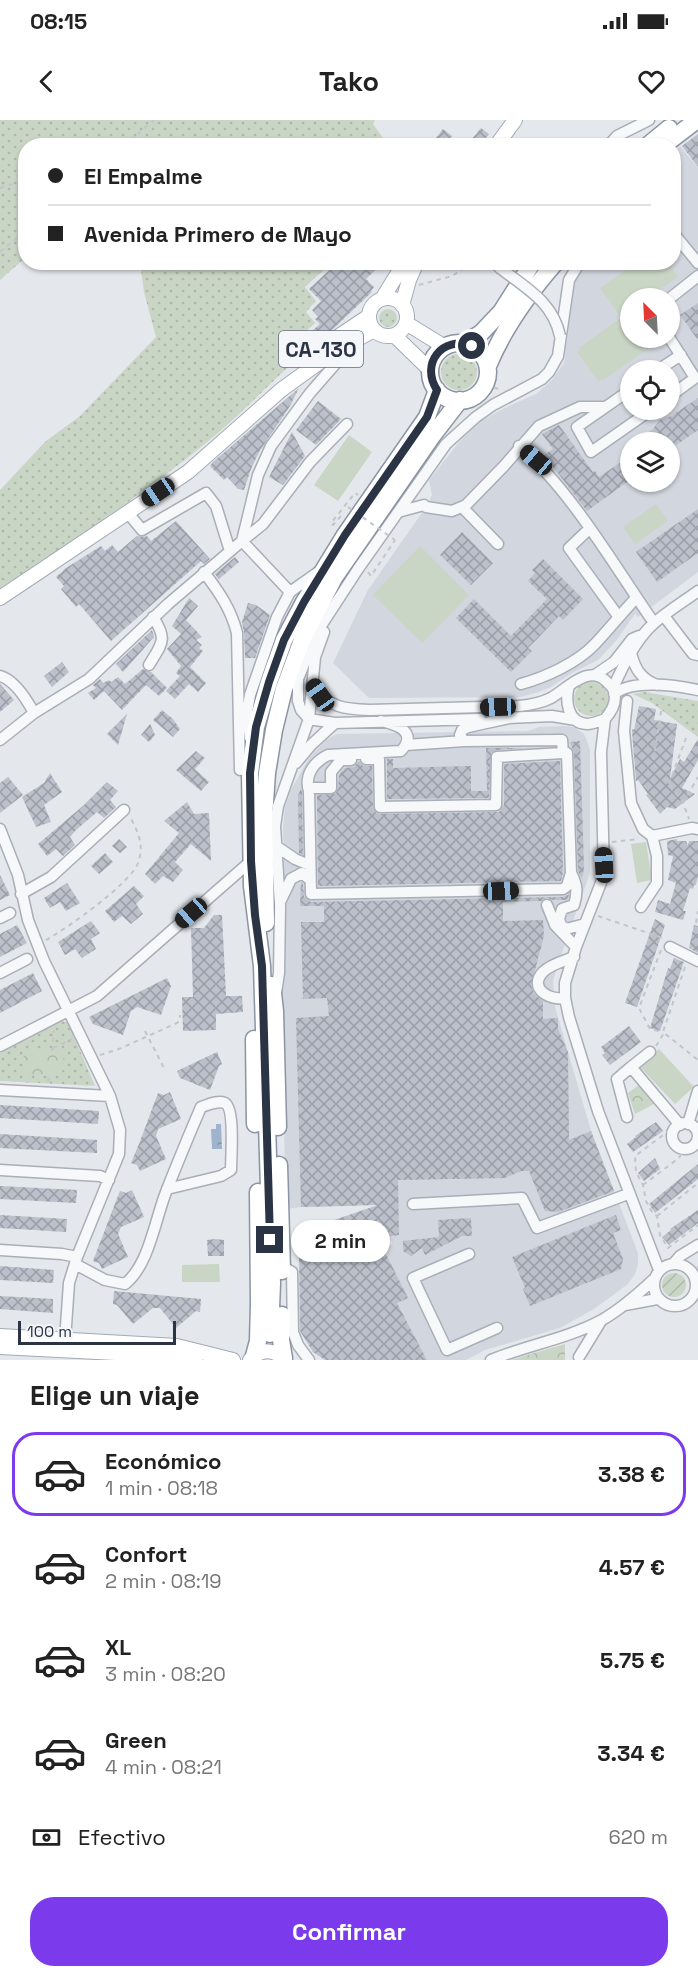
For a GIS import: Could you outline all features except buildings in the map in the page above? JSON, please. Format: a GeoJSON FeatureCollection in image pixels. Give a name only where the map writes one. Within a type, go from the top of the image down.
{"type":"FeatureCollection","features":[{"type":"Feature","properties":{"kind":"highway"},"geometry":{"type":"LineString","coordinates":[[656,138],[680,120]]}},
{"type":"Feature","properties":{"kind":"highway"},"geometry":{"type":"LineString","coordinates":[[674,138],[698,121]]}},
{"type":"Feature","properties":{"kind":"highway"},"geometry":{"type":"LineString","coordinates":[[528,270],[501,312],[481,333],[465,343],[445,347],[436,356],[430,370],[431,379],[437,390],[447,398],[460,400],[473,396],[484,387],[488,366],[499,341],[512,318],[550,270]]}},
{"type":"Feature","properties":{"kind":"highway"},"geometry":{"type":"LineString","coordinates":[[465,343],[482,354],[488,366]]}},
{"type":"Feature","properties":{"kind":"highway"},"geometry":{"type":"LineString","coordinates":[[252,1358],[258,1341],[259,1303],[253,1076],[267,909],[251,861],[252,751],[269,682],[284,640],[323,568],[427,417],[437,390]]}},
{"type":"Feature","properties":{"kind":"highway"},"geometry":{"type":"LineString","coordinates":[[262,966],[267,909],[264,818],[270,753],[284,689],[302,640],[334,578],[460,400]]}},
{"type":"Feature","properties":{"kind":"highway"},"geometry":{"type":"LineString","coordinates":[[267,909],[262,966],[272,1283],[270,1334]]}},
{"type":"Feature","properties":{"kind":"highway"},"geometry":{"type":"LineString","coordinates":[[266,937],[275,1011],[282,1266],[281,1340],[285,1359]]}},
{"type":"Feature","properties":{"kind":"main road"},"geometry":{"type":"LineString","coordinates":[[502,138],[515,120]]}},
{"type":"Feature","properties":{"kind":"main road","name":"CA-130"},"geometry":{"type":"LineString","coordinates":[[281,390],[332,359],[358,332],[375,303],[382,299],[400,270]]}},
{"type":"Feature","properties":{"kind":"main road"},"geometry":{"type":"LineString","coordinates":[[402,305],[417,270]]}},
{"type":"Feature","properties":{"kind":"main road"},"geometry":{"type":"LineString","coordinates":[[382,299],[389,298],[402,305],[406,314],[406,323],[445,347]]}},
{"type":"Feature","properties":{"kind":"main road","name":"CA-130"},"geometry":{"type":"LineString","coordinates":[[369,316],[374,330]]}},
{"type":"Feature","properties":{"kind":"main road","name":"CA-130"},"geometry":{"type":"LineString","coordinates":[[0,598],[188,472],[281,390],[309,358],[327,344],[358,332],[374,330],[387,336],[394,335],[406,323]]}},
{"type":"Feature","properties":{"kind":"main road"},"geometry":{"type":"LineString","coordinates":[[394,335],[430,370]]}},
{"type":"Feature","properties":{"kind":"main road"},"geometry":{"type":"LineString","coordinates":[[0,1336],[64,1350],[177,1346],[233,1360]]}},
{"type":"Feature","properties":{"kind":"main road"},"geometry":{"type":"LineString","coordinates":[[0,1347],[64,1350],[123,1357],[190,1359]]}},
{"type":"Feature","properties":{"kind":"main road"},"geometry":{"type":"LineString","coordinates":[[252,1358],[269,1351],[285,1359]]}},
{"type":"Feature","properties":{"kind":"street"},"geometry":{"type":"LineString","coordinates":[[615,138],[649,120]]}},
{"type":"Feature","properties":{"kind":"street"},"geometry":{"type":"LineString","coordinates":[[681,139],[698,121]]}},
{"type":"Feature","properties":{"kind":"street"},"geometry":{"type":"LineString","coordinates":[[681,242],[698,263]]}},
{"type":"Feature","properties":{"kind":"street"},"geometry":{"type":"LineString","coordinates":[[506,270],[553,313],[560,336]]}},
{"type":"Feature","properties":{"kind":"street"},"geometry":{"type":"LineString","coordinates":[[575,270],[569,280],[558,356],[549,372],[535,384],[493,405],[446,444],[317,632],[298,679],[298,701],[301,710],[309,719],[335,723],[552,716],[581,722],[605,719]]}},
{"type":"Feature","properties":{"kind":"street"},"geometry":{"type":"LineString","coordinates":[[680,290],[698,276]]}},
{"type":"Feature","properties":{"kind":"street"},"geometry":{"type":"LineString","coordinates":[[676,348],[695,378],[680,389]]}},
{"type":"Feature","properties":{"kind":"street"},"geometry":{"type":"LineString","coordinates":[[673,360],[681,355]]}},
{"type":"Feature","properties":{"kind":"street"},"geometry":{"type":"LineString","coordinates":[[242,541],[258,475],[271,446],[332,359]]}},
{"type":"Feature","properties":{"kind":"street"},"geometry":{"type":"LineString","coordinates":[[577,427],[620,397]]}},
{"type":"Feature","properties":{"kind":"street"},"geometry":{"type":"LineString","coordinates":[[398,512],[424,505],[452,512],[462,507],[478,494],[539,426],[580,407],[605,407]]}},
{"type":"Feature","properties":{"kind":"street"},"geometry":{"type":"LineString","coordinates":[[553,419],[568,419],[577,427],[591,452],[637,420]]}},
{"type":"Feature","properties":{"kind":"street"},"geometry":{"type":"LineString","coordinates":[[0,740],[34,713],[89,679],[204,572],[263,524],[310,462],[347,424]]}},
{"type":"Feature","properties":{"kind":"street"},"geometry":{"type":"LineString","coordinates":[[519,446],[536,460],[589,529],[636,598],[650,627]]}},
{"type":"Feature","properties":{"kind":"street"},"geometry":{"type":"LineString","coordinates":[[417,486],[424,505]]}},
{"type":"Feature","properties":{"kind":"street"},"geometry":{"type":"LineString","coordinates":[[128,513],[142,530],[206,493],[216,506],[230,550]]}},
{"type":"Feature","properties":{"kind":"street"},"geometry":{"type":"LineString","coordinates":[[462,507],[498,544]]}},
{"type":"Feature","properties":{"kind":"street"},"geometry":{"type":"LineString","coordinates":[[589,529],[569,548],[618,616]]}},
{"type":"Feature","properties":{"kind":"street"},"geometry":{"type":"LineString","coordinates":[[242,541],[290,592]]}},
{"type":"Feature","properties":{"kind":"street"},"geometry":{"type":"LineString","coordinates":[[252,751],[247,713],[250,695],[277,617],[290,592],[323,568]]}},
{"type":"Feature","properties":{"kind":"street"},"geometry":{"type":"LineString","coordinates":[[204,572],[221,595],[233,618],[237,633],[240,770]]}},
{"type":"Feature","properties":{"kind":"street"},"geometry":{"type":"LineString","coordinates":[[698,591],[632,639],[619,663],[614,691],[615,700],[605,719],[601,752],[604,875],[565,983],[568,1017],[598,1111],[656,1275],[653,1290],[657,1299],[664,1304],[672,1307],[681,1306],[696,1295],[696,1272],[691,1260],[698,1245]]}},
{"type":"Feature","properties":{"kind":"street"},"geometry":{"type":"LineString","coordinates":[[521,684],[541,678],[594,646],[636,598]]}},
{"type":"Feature","properties":{"kind":"street"},"geometry":{"type":"LineString","coordinates":[[275,1011],[279,973],[267,909],[276,846],[275,826],[284,784],[294,765],[309,719],[315,657],[333,608]]}},
{"type":"Feature","properties":{"kind":"street"},"geometry":{"type":"LineString","coordinates":[[664,616],[693,654],[698,655]]}},
{"type":"Feature","properties":{"kind":"street"},"geometry":{"type":"LineString","coordinates":[[150,664],[162,643],[163,635],[153,618]]}},
{"type":"Feature","properties":{"kind":"street"},"geometry":{"type":"LineString","coordinates":[[312,685],[320,695],[338,707],[370,711],[533,705],[549,699],[581,677],[595,675],[619,663],[631,653],[650,627]]}},
{"type":"Feature","properties":{"kind":"street"},"geometry":{"type":"LineString","coordinates":[[631,653],[641,676],[657,685]]}},
{"type":"Feature","properties":{"kind":"street"},"geometry":{"type":"LineString","coordinates":[[619,663],[637,670]]}},
{"type":"Feature","properties":{"kind":"street"},"geometry":{"type":"LineString","coordinates":[[595,675],[604,679],[614,691]]}},
{"type":"Feature","properties":{"kind":"street"},"geometry":{"type":"LineString","coordinates":[[0,676],[7,678],[26,699],[34,713]]}},
{"type":"Feature","properties":{"kind":"street"},"geometry":{"type":"LineString","coordinates":[[614,691],[630,686],[657,685],[698,690]]}},
{"type":"Feature","properties":{"kind":"street"},"geometry":{"type":"LineString","coordinates":[[569,686],[566,698],[568,710],[594,733],[601,752]]}},
{"type":"Feature","properties":{"kind":"street"},"geometry":{"type":"LineString","coordinates":[[627,700],[624,731],[631,803],[643,829],[652,836],[657,856],[657,883],[641,907]]}},
{"type":"Feature","properties":{"kind":"street"},"geometry":{"type":"LineString","coordinates":[[464,741],[460,735],[462,730],[468,726],[509,718]]}},
{"type":"Feature","properties":{"kind":"street"},"geometry":{"type":"LineString","coordinates":[[309,791],[312,788],[332,788],[331,772],[341,760],[379,759],[380,807],[496,805],[497,757],[567,753],[571,873],[567,886],[563,890],[311,894],[307,785],[312,767],[318,760],[328,755],[401,751],[408,737],[405,731],[397,725],[381,721]]}},
{"type":"Feature","properties":{"kind":"street"},"geometry":{"type":"LineString","coordinates":[[294,765],[311,745],[335,723]]}},
{"type":"Feature","properties":{"kind":"street"},"geometry":{"type":"LineString","coordinates":[[406,745],[464,741],[562,740],[563,753]]}},
{"type":"Feature","properties":{"kind":"street"},"geometry":{"type":"LineString","coordinates":[[21,894],[51,878],[124,810]]}},
{"type":"Feature","properties":{"kind":"street"},"geometry":{"type":"LineString","coordinates":[[652,836],[695,828]]}},
{"type":"Feature","properties":{"kind":"street"},"geometry":{"type":"LineString","coordinates":[[0,829],[18,874],[21,894],[38,944],[110,1096],[118,1122],[119,1154],[69,1283],[64,1350]]}},
{"type":"Feature","properties":{"kind":"street"},"geometry":{"type":"LineString","coordinates":[[276,846],[309,865]]}},
{"type":"Feature","properties":{"kind":"street"},"geometry":{"type":"LineString","coordinates":[[0,861],[11,855]]}},
{"type":"Feature","properties":{"kind":"street"},"geometry":{"type":"LineString","coordinates":[[0,1046],[97,996],[251,861]]}},
{"type":"Feature","properties":{"kind":"street"},"geometry":{"type":"LineString","coordinates":[[267,909],[283,893],[291,879],[302,873],[309,879]]}},
{"type":"Feature","properties":{"kind":"street"},"geometry":{"type":"LineString","coordinates":[[571,873],[577,885],[576,901],[574,905],[562,909],[559,919],[561,925],[566,929],[585,924]]}},
{"type":"Feature","properties":{"kind":"street"},"geometry":{"type":"LineString","coordinates":[[547,905],[555,926],[575,952]]}},
{"type":"Feature","properties":{"kind":"street"},"geometry":{"type":"LineString","coordinates":[[667,942],[693,959]]}},
{"type":"Feature","properties":{"kind":"street"},"geometry":{"type":"LineString","coordinates":[[565,998],[557,999],[546,996],[540,988],[540,978],[542,973],[551,966],[575,952]]}},
{"type":"Feature","properties":{"kind":"street"},"geometry":{"type":"LineString","coordinates":[[0,973],[27,959]]}},
{"type":"Feature","properties":{"kind":"street"},"geometry":{"type":"LineString","coordinates":[[627,1117],[616,1079],[650,1053]]}},
{"type":"Feature","properties":{"kind":"street"},"geometry":{"type":"LineString","coordinates":[[631,1067],[684,1124],[697,1132],[697,1145],[684,1149],[676,1146],[672,1139],[674,1130],[684,1124],[698,1091]]}},
{"type":"Feature","properties":{"kind":"street"},"geometry":{"type":"LineString","coordinates":[[0,1090],[110,1096]]}},
{"type":"Feature","properties":{"kind":"street"},"geometry":{"type":"LineString","coordinates":[[0,1250],[62,1254],[105,1280],[125,1284],[135,1276],[155,1228],[167,1189],[201,1107],[216,1102],[225,1103],[229,1107],[231,1117],[231,1170],[221,1176],[167,1189]]}},
{"type":"Feature","properties":{"kind":"street"},"geometry":{"type":"LineString","coordinates":[[0,1170],[100,1176],[109,1180]]}},
{"type":"Feature","properties":{"kind":"street"},"geometry":{"type":"LineString","coordinates":[[413,1204],[522,1198],[537,1228],[628,1194]]}},
{"type":"Feature","properties":{"kind":"street"},"geometry":{"type":"LineString","coordinates":[[674,1263],[680,1256],[698,1245]]}},
{"type":"Feature","properties":{"kind":"street"},"geometry":{"type":"LineString","coordinates":[[469,1254],[413,1278],[447,1350],[497,1328]]}},
{"type":"Feature","properties":{"kind":"street"},"geometry":{"type":"LineString","coordinates":[[491,1360],[576,1332],[601,1321],[625,1305],[666,1265],[674,1263],[683,1265],[696,1272]]}},
{"type":"Feature","properties":{"kind":"street"},"geometry":{"type":"LineString","coordinates":[[282,1266],[292,1272],[293,1332],[298,1345],[309,1360]]}},
{"type":"Feature","properties":{"kind":"street"},"geometry":{"type":"LineString","coordinates":[[625,1305],[657,1299]]}},
{"type":"Feature","properties":{"kind":"street"},"geometry":{"type":"LineString","coordinates":[[579,1358],[601,1321]]}},
{"type":"Feature","properties":{"kind":"street"},"geometry":{"type":"LineString","coordinates":[[576,1332],[579,1358]]}},
{"type":"Feature","properties":{"kind":"path"},"geometry":{"type":"LineString","coordinates":[[133,138],[154,120]]}},
{"type":"Feature","properties":{"kind":"path"},"geometry":{"type":"LineString","coordinates":[[0,188],[18,184]]}},
{"type":"Feature","properties":{"kind":"path"},"geometry":{"type":"LineString","coordinates":[[0,252],[18,237]]}},
{"type":"Feature","properties":{"kind":"path"},"geometry":{"type":"LineString","coordinates":[[413,282],[452,276],[461,270]]}},
{"type":"Feature","properties":{"kind":"path"},"geometry":{"type":"LineString","coordinates":[[367,502],[355,493],[331,523],[333,525],[348,507],[395,540]]}},
{"type":"Feature","properties":{"kind":"path"},"geometry":{"type":"LineString","coordinates":[[661,711],[653,763],[683,803],[695,828]]}},
{"type":"Feature","properties":{"kind":"path"},"geometry":{"type":"LineString","coordinates":[[669,785],[686,738]]}},
{"type":"Feature","properties":{"kind":"path"},"geometry":{"type":"LineString","coordinates":[[683,803],[698,777]]}},
{"type":"Feature","properties":{"kind":"path"},"geometry":{"type":"LineString","coordinates":[[38,944],[94,908],[138,864],[141,838],[124,810]]}},
{"type":"Feature","properties":{"kind":"path"},"geometry":{"type":"LineString","coordinates":[[603,842],[618,842],[652,836]]}},
{"type":"Feature","properties":{"kind":"path"},"geometry":{"type":"LineString","coordinates":[[696,923],[698,911]]}},
{"type":"Feature","properties":{"kind":"path"},"geometry":{"type":"LineString","coordinates":[[590,913],[667,942],[639,1008],[650,1029],[663,1034],[698,1060]]}},
{"type":"Feature","properties":{"kind":"path"},"geometry":{"type":"LineString","coordinates":[[663,1034],[693,959]]}},
{"type":"Feature","properties":{"kind":"path"},"geometry":{"type":"LineString","coordinates":[[101,1055],[177,1023],[180,1020],[180,1014]]}},
{"type":"Feature","properties":{"kind":"path"},"geometry":{"type":"LineString","coordinates":[[53,1019],[55,1025],[52,1049],[80,1036]]}},
{"type":"Feature","properties":{"kind":"path"},"geometry":{"type":"LineString","coordinates":[[145,1030],[165,1070]]}},
{"type":"Feature","properties":{"kind":"path"},"geometry":{"type":"LineString","coordinates":[[666,1133],[634,1156],[636,1172],[643,1185],[646,1201],[653,1214],[657,1216],[660,1235],[668,1248],[698,1225]]}},
{"type":"Feature","properties":{"kind":"path"},"geometry":{"type":"LineString","coordinates":[[643,1185],[679,1158],[684,1149]]}},
{"type":"Feature","properties":{"kind":"path"},"geometry":{"type":"LineString","coordinates":[[657,1216],[698,1183]]}},
{"type":"Feature","properties":{"kind":"shaded area"},"geometry":{"type":"Polygon","coordinates":[[[681,147],[698,168],[698,572],[638,617],[635,614],[616,641],[598,660],[536,693],[520,697],[369,698],[333,663],[368,590],[426,507],[432,495],[429,480],[460,441],[479,422],[536,394],[552,380],[564,363],[575,282],[582,270],[681,270],[681,147]]]}},
{"type":"Feature","properties":{"kind":"shaded area"},"geometry":{"type":"Polygon","coordinates":[[[566,726],[583,733],[590,750],[590,873],[553,981],[555,1007],[591,1131],[638,1253],[638,1264],[628,1284],[594,1309],[560,1328],[485,1350],[466,1360],[427,1360],[397,1303],[407,1297],[383,1248],[393,1244],[389,1237],[378,1238],[377,1198],[357,1198],[357,1206],[286,1209],[281,1007],[286,924],[283,829],[285,807],[291,790],[309,758],[326,740],[337,734],[528,731],[539,727],[566,726]]]}},
{"type":"Feature","properties":{"kind":"green space"},"geometry":{"type":"Polygon","coordinates":[[[0,120],[375,120],[373,124],[383,138],[18,138],[18,264],[0,280],[0,120]]]}},
{"type":"Feature","properties":{"kind":"green space"},"geometry":{"type":"Polygon","coordinates":[[[141,270],[323,270],[305,287],[316,301],[306,312],[315,323],[292,344],[300,356],[230,422],[181,463],[53,554],[0,588],[0,490],[46,441],[80,416],[156,337],[144,292],[141,270]]]}},
{"type":"Feature","properties":{"kind":"green space"},"geometry":{"type":"Polygon","coordinates":[[[626,270],[673,270],[678,277],[662,288],[620,288],[620,317],[600,288],[626,270]]]}},
{"type":"Feature","properties":{"kind":"green space"},"geometry":{"type":"Polygon","coordinates":[[[388,309],[394,312],[397,318],[394,324],[388,327],[382,324],[379,318],[382,312],[388,309]]]}},
{"type":"Feature","properties":{"kind":"green space"},"geometry":{"type":"Polygon","coordinates":[[[620,319],[620,348],[649,348],[632,360],[620,360],[620,368],[602,381],[601,379],[598,381],[577,352],[579,348],[620,319]]]}},
{"type":"Feature","properties":{"kind":"green space"},"geometry":{"type":"Polygon","coordinates":[[[459,354],[472,359],[477,372],[472,385],[459,390],[446,385],[441,372],[446,359],[459,354]]]}},
{"type":"Feature","properties":{"kind":"green space"},"geometry":{"type":"Polygon","coordinates":[[[349,435],[372,452],[338,501],[314,485],[349,435]]]}},
{"type":"Feature","properties":{"kind":"green space"},"geometry":{"type":"Polygon","coordinates":[[[656,504],[668,521],[635,544],[623,527],[656,504]]]}},
{"type":"Feature","properties":{"kind":"green space"},"geometry":{"type":"Polygon","coordinates":[[[420,546],[469,595],[422,643],[373,595],[420,546]]]}},
{"type":"Feature","properties":{"kind":"green space"},"geometry":{"type":"Polygon","coordinates":[[[591,682],[603,687],[608,699],[603,711],[591,716],[579,711],[574,699],[579,687],[591,682]]]}},
{"type":"Feature","properties":{"kind":"green space"},"geometry":{"type":"Polygon","coordinates":[[[644,692],[698,701],[698,737],[652,703],[633,694],[644,692]]]}},
{"type":"Feature","properties":{"kind":"green space"},"geometry":{"type":"Polygon","coordinates":[[[646,842],[652,880],[637,883],[631,844],[646,842]]]}},
{"type":"Feature","properties":{"kind":"green space"},"geometry":{"type":"Polygon","coordinates":[[[61,1021],[69,1025],[95,1086],[0,1081],[0,1053],[61,1021]]]}},
{"type":"Feature","properties":{"kind":"green space"},"geometry":{"type":"Polygon","coordinates":[[[24,1049],[64,1052],[62,1076],[23,1074],[24,1049]]]}},
{"type":"Feature","properties":{"kind":"green space"},"geometry":{"type":"Polygon","coordinates":[[[659,1049],[694,1087],[675,1104],[640,1067],[659,1049]]]}},
{"type":"Feature","properties":{"kind":"green space"},"geometry":{"type":"Polygon","coordinates":[[[639,1085],[654,1104],[635,1114],[628,1093],[639,1085]]]}},
{"type":"Feature","properties":{"kind":"green space"},"geometry":{"type":"Polygon","coordinates":[[[219,1264],[220,1282],[182,1282],[182,1265],[219,1264]]]}},
{"type":"Feature","properties":{"kind":"green space"},"geometry":{"type":"Polygon","coordinates":[[[674,1273],[683,1276],[686,1285],[683,1294],[674,1297],[665,1294],[662,1285],[665,1276],[674,1273]]]}},
{"type":"Feature","properties":{"kind":"green space"},"geometry":{"type":"Polygon","coordinates":[[[565,1344],[565,1360],[511,1360],[565,1344]]]}},
{"type":"Feature","properties":{"kind":"water"},"geometry":{"type":"Polygon","coordinates":[[[216,1124],[221,1124],[222,1149],[212,1149],[211,1129],[216,1129],[216,1124]]]}},
{"type":"Feature","properties":{"kind":"route"},"geometry":{"type":"LineString","coordinates":[[270,1240],[262,966],[251,861],[250,773],[256,727],[284,640],[304,602],[323,568],[427,417],[437,390],[430,375],[432,363],[445,347],[458,343],[472,346]]}}]}
